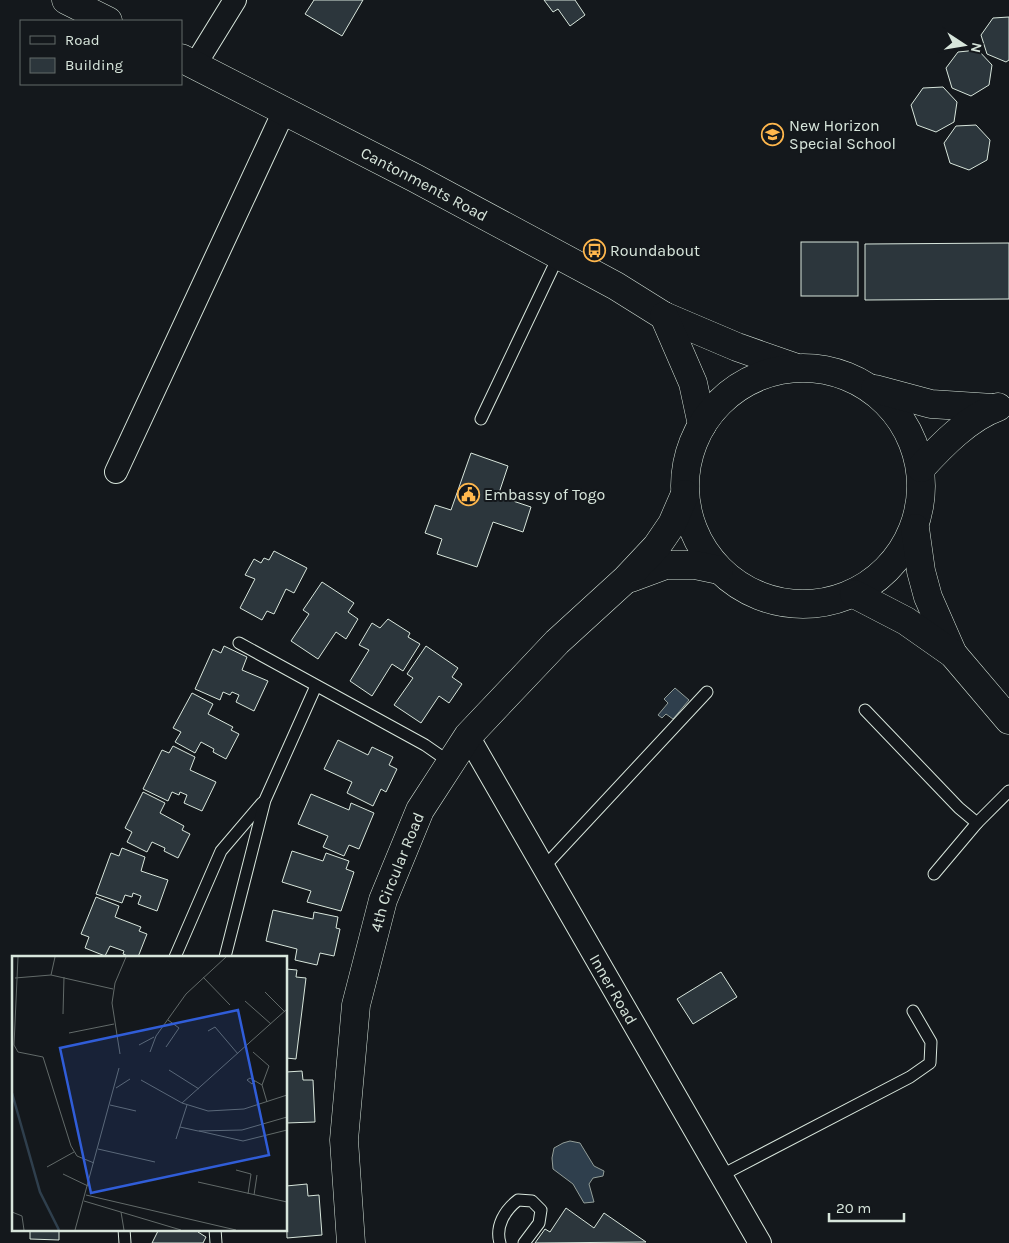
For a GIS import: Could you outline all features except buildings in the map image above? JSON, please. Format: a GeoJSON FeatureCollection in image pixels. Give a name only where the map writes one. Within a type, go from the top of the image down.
{"type":"FeatureCollection","features":[{"type":"Feature","properties":{"kind":"street"},"geometry":{"type":"LineString","coordinates":[[66,0],[106,20]]}},
{"type":"Feature","properties":{"kind":"street"},"geometry":{"type":"LineString","coordinates":[[188,62],[235,0]]}},
{"type":"Feature","properties":{"kind":"street","name":"Cantonments Road"},"geometry":{"type":"LineString","coordinates":[[188,62],[415,178],[616,286],[664,316],[737,347],[794,367]]}},
{"type":"Feature","properties":{"kind":"street"},"geometry":{"type":"LineString","coordinates":[[116,472],[284,111]]}},
{"type":"Feature","properties":{"kind":"street"},"geometry":{"type":"LineString","coordinates":[[664,316],[694,383],[702,425]]}},
{"type":"Feature","properties":{"kind":"street"},"geometry":{"type":"LineString","coordinates":[[915,528],[888,567],[854,594],[831,602],[807,606],[783,604],[759,597],[719,570],[695,535],[688,515],[685,494],[686,470],[690,454],[702,425],[716,406],[734,390],[754,378],[794,367],[827,369],[850,376],[872,389],[890,404],[904,422],[914,443],[921,468],[922,498],[915,528],[921,571],[928,597],[953,654]]}},
{"type":"Feature","properties":{"kind":"street"},"geometry":{"type":"LineString","coordinates":[[872,389],[931,404],[1001,406]]}},
{"type":"Feature","properties":{"kind":"street"},"geometry":{"type":"LineString","coordinates":[[921,468],[943,444],[967,425],[1001,406]]}},
{"type":"Feature","properties":{"kind":"street","name":"4th Circular Road"},"geometry":{"type":"LineString","coordinates":[[351,1243],[344,1140],[356,1005],[382,900],[420,810],[468,736],[557,642],[626,580],[657,546],[672,524],[685,494]]}},
{"type":"Feature","properties":{"kind":"street"},"geometry":{"type":"LineString","coordinates":[[626,580],[666,565],[695,565],[719,570]]}},
{"type":"Feature","properties":{"kind":"street"},"geometry":{"type":"LineString","coordinates":[[854,594],[906,620],[953,654],[1009,720]]}},
{"type":"Feature","properties":{"kind":"street","name":"Inner Road"},"geometry":{"type":"LineString","coordinates":[[468,736],[760,1243]]}},
{"type":"Feature","properties":{"kind":"lane"},"geometry":{"type":"LineString","coordinates":[[481,419],[559,256]]}},
{"type":"Feature","properties":{"kind":"lane"},"geometry":{"type":"LineString","coordinates":[[239,642],[425,745],[450,763]]}},
{"type":"Feature","properties":{"kind":"lane"},"geometry":{"type":"LineString","coordinates":[[225,956],[264,800],[316,686]]}},
{"type":"Feature","properties":{"kind":"lane"},"geometry":{"type":"LineString","coordinates":[[544,867],[707,692]]}},
{"type":"Feature","properties":{"kind":"lane"},"geometry":{"type":"LineString","coordinates":[[865,710],[959,808],[977,823]]}},
{"type":"Feature","properties":{"kind":"lane"},"geometry":{"type":"LineString","coordinates":[[934,874],[977,823],[1009,791]]}},
{"type":"Feature","properties":{"kind":"lane"},"geometry":{"type":"LineString","coordinates":[[175,956],[221,851],[264,800]]}},
{"type":"Feature","properties":{"kind":"lane"},"geometry":{"type":"LineString","coordinates":[[722,1176],[910,1077],[930,1063],[931,1042],[913,1011]]}},
{"type":"Feature","properties":{"kind":"lane"},"geometry":{"type":"LineString","coordinates":[[500,1243],[499,1225],[508,1208],[518,1200],[532,1201],[541,1210],[539,1223],[524,1243]]}},
{"type":"Feature","properties":{"kind":"lane"},"geometry":{"type":"LineString","coordinates":[[124,1230],[125,1243]]}},
{"type":"Feature","properties":{"kind":"lane"},"geometry":{"type":"LineString","coordinates":[[215,1230],[216,1243]]}},
{"type":"Feature","properties":{"kind":"water"},"geometry":{"type":"Polygon","coordinates":[[[675,688],[689,700],[673,719],[666,714],[662,718],[658,715],[668,703],[664,699],[675,688]]]}},
{"type":"Feature","properties":{"kind":"water"},"geometry":{"type":"Polygon","coordinates":[[[570,1141],[580,1143],[594,1166],[604,1171],[603,1176],[593,1178],[589,1184],[594,1202],[584,1203],[573,1184],[553,1169],[552,1158],[554,1148],[570,1141]]]}},
{"type":"Feature","properties":{"kind":"place","name":"New Horizon Special School"},"geometry":{"type":"Point","coordinates":[773,134]}},
{"type":"Feature","properties":{"kind":"place","name":"Roundabout"},"geometry":{"type":"Point","coordinates":[594,250]}},
{"type":"Feature","properties":{"kind":"place","name":"Embassy of Togo"},"geometry":{"type":"Point","coordinates":[468,494]}}]}
